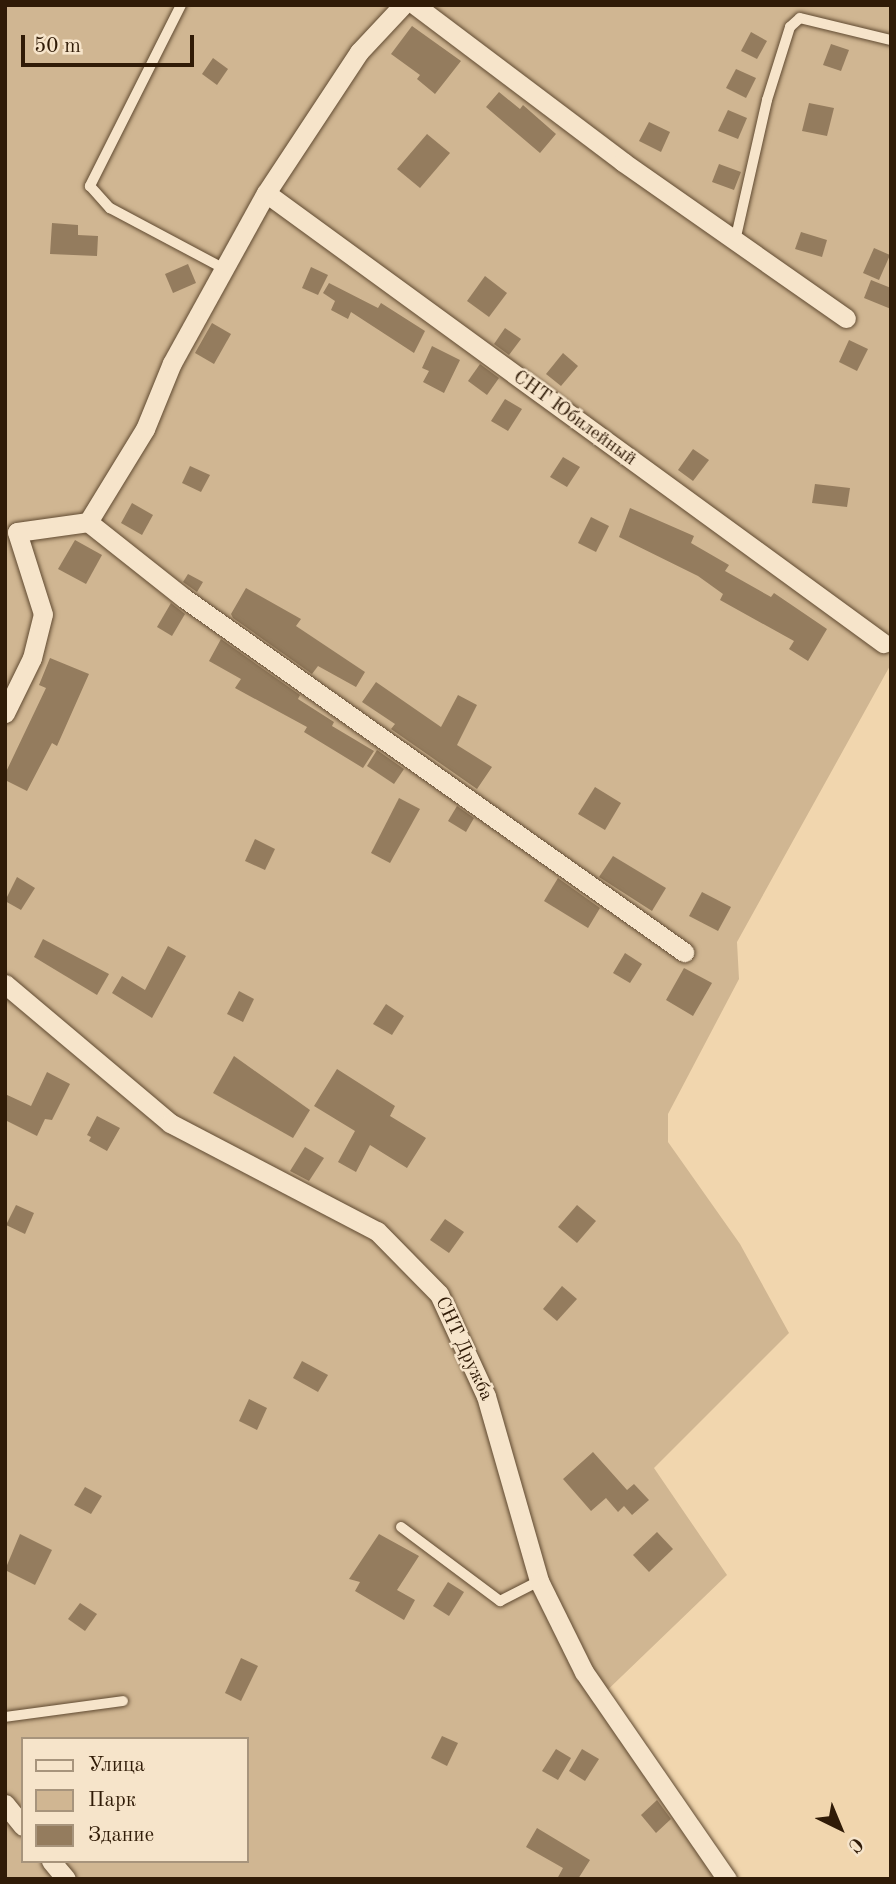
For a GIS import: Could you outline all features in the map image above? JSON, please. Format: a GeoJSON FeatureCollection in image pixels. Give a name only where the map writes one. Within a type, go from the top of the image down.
{"type":"FeatureCollection","features":[{"type":"Feature","properties":{"kind":"street"},"geometry":{"type":"LineString","coordinates":[[88,522],[145,429],[172,363],[265,193],[359,52],[403,5]]}},
{"type":"Feature","properties":{"kind":"street"},"geometry":{"type":"LineString","coordinates":[[415,5],[735,241],[846,318]]}},
{"type":"Feature","properties":{"kind":"street","name":"СНТ Юбилейный"},"geometry":{"type":"LineString","coordinates":[[265,193],[883,643]]}},
{"type":"Feature","properties":{"kind":"street"},"geometry":{"type":"LineString","coordinates":[[5,713],[32,658],[43,614],[11,529],[88,522],[184,598],[684,952]]}},
{"type":"Feature","properties":{"kind":"street","name":"СНТ Дружба"},"geometry":{"type":"LineString","coordinates":[[5,984],[170,1123],[377,1231],[439,1294],[486,1396],[539,1581],[584,1672],[727,1879]]}},
{"type":"Feature","properties":{"kind":"street"},"geometry":{"type":"LineString","coordinates":[[5,1804],[21,1824]]}},
{"type":"Feature","properties":{"kind":"street"},"geometry":{"type":"LineString","coordinates":[[53,1863],[66,1879]]}},
{"type":"Feature","properties":{"kind":"lane"},"geometry":{"type":"LineString","coordinates":[[181,5],[90,186],[110,208],[223,268]]}},
{"type":"Feature","properties":{"kind":"lane"},"geometry":{"type":"LineString","coordinates":[[735,241],[767,100],[790,27],[800,18],[891,40]]}},
{"type":"Feature","properties":{"kind":"lane"},"geometry":{"type":"LineString","coordinates":[[401,1527],[500,1601],[539,1581]]}},
{"type":"Feature","properties":{"kind":"lane"},"geometry":{"type":"LineString","coordinates":[[5,1717],[123,1701]]}},
{"type":"Feature","properties":{"kind":"green space"},"geometry":{"type":"Polygon","coordinates":[[[5,5],[891,5],[891,664],[737,942],[739,979],[668,1114],[668,1142],[740,1244],[789,1333],[654,1468],[727,1575],[596,1701],[722,1879],[5,1879],[5,5]]]}},
{"type":"Feature","properties":{"kind":"building"},"geometry":{"type":"Polygon","coordinates":[[[412,26],[461,61],[435,94],[417,79],[420,75],[391,54],[412,26]]]}},
{"type":"Feature","properties":{"kind":"building"},"geometry":{"type":"Polygon","coordinates":[[[751,32],[767,41],[757,59],[741,51],[751,32]]]}},
{"type":"Feature","properties":{"kind":"building"},"geometry":{"type":"Polygon","coordinates":[[[831,44],[849,50],[841,71],[823,65],[831,44]]]}},
{"type":"Feature","properties":{"kind":"building"},"geometry":{"type":"Polygon","coordinates":[[[213,58],[228,69],[217,85],[202,74],[213,58]]]}},
{"type":"Feature","properties":{"kind":"building"},"geometry":{"type":"Polygon","coordinates":[[[736,69],[756,78],[746,98],[726,88],[736,69]]]}},
{"type":"Feature","properties":{"kind":"building"},"geometry":{"type":"Polygon","coordinates":[[[499,92],[520,109],[523,105],[556,134],[540,153],[486,107],[499,92]]]}},
{"type":"Feature","properties":{"kind":"building"},"geometry":{"type":"Polygon","coordinates":[[[809,103],[834,108],[827,136],[802,131],[809,103]]]}},
{"type":"Feature","properties":{"kind":"building"},"geometry":{"type":"Polygon","coordinates":[[[728,110],[747,118],[738,139],[718,131],[728,110]]]}},
{"type":"Feature","properties":{"kind":"building"},"geometry":{"type":"Polygon","coordinates":[[[649,122],[670,132],[661,152],[639,141],[649,122]]]}},
{"type":"Feature","properties":{"kind":"building"},"geometry":{"type":"Polygon","coordinates":[[[427,134],[450,153],[420,188],[397,169],[427,134]]]}},
{"type":"Feature","properties":{"kind":"building"},"geometry":{"type":"Polygon","coordinates":[[[719,164],[741,172],[734,190],[712,182],[719,164]]]}},
{"type":"Feature","properties":{"kind":"building"},"geometry":{"type":"Polygon","coordinates":[[[52,223],[78,225],[78,235],[98,236],[97,256],[50,254],[52,223]]]}},
{"type":"Feature","properties":{"kind":"building"},"geometry":{"type":"Polygon","coordinates":[[[801,232],[827,240],[822,257],[795,249],[801,232]]]}},
{"type":"Feature","properties":{"kind":"building"},"geometry":{"type":"Polygon","coordinates":[[[874,248],[890,255],[879,280],[863,273],[874,248]]]}},
{"type":"Feature","properties":{"kind":"building"},"geometry":{"type":"Polygon","coordinates":[[[188,264],[196,283],[173,293],[165,274],[188,264]]]}},
{"type":"Feature","properties":{"kind":"building"},"geometry":{"type":"Polygon","coordinates":[[[311,267],[328,275],[318,295],[302,288],[311,267]]]}},
{"type":"Feature","properties":{"kind":"building"},"geometry":{"type":"Polygon","coordinates":[[[485,276],[507,293],[489,317],[467,301],[485,276]]]}},
{"type":"Feature","properties":{"kind":"building"},"geometry":{"type":"Polygon","coordinates":[[[871,280],[891,288],[891,309],[864,298],[871,280]]]}},
{"type":"Feature","properties":{"kind":"building"},"geometry":{"type":"Polygon","coordinates":[[[329,283],[378,308],[381,303],[425,331],[414,353],[351,312],[348,319],[331,310],[335,301],[323,293],[329,283]]]}},
{"type":"Feature","properties":{"kind":"building"},"geometry":{"type":"Polygon","coordinates":[[[212,323],[231,334],[214,364],[195,353],[212,323]]]}},
{"type":"Feature","properties":{"kind":"building"},"geometry":{"type":"Polygon","coordinates":[[[505,328],[521,339],[509,355],[494,344],[505,328]]]}},
{"type":"Feature","properties":{"kind":"building"},"geometry":{"type":"Polygon","coordinates":[[[849,340],[868,349],[857,371],[839,362],[849,340]]]}},
{"type":"Feature","properties":{"kind":"building"},"geometry":{"type":"Polygon","coordinates":[[[432,346],[460,360],[444,393],[423,382],[429,371],[422,368],[432,346]]]}},
{"type":"Feature","properties":{"kind":"building"},"geometry":{"type":"Polygon","coordinates":[[[563,353],[578,366],[561,386],[546,374],[563,353]]]}},
{"type":"Feature","properties":{"kind":"building"},"geometry":{"type":"Polygon","coordinates":[[[480,364],[499,378],[487,395],[468,381],[480,364]]]}},
{"type":"Feature","properties":{"kind":"building"},"geometry":{"type":"Polygon","coordinates":[[[505,399],[522,409],[508,431],[491,421],[505,399]]]}},
{"type":"Feature","properties":{"kind":"building"},"geometry":{"type":"Polygon","coordinates":[[[693,449],[709,460],[693,481],[678,470],[693,449]]]}},
{"type":"Feature","properties":{"kind":"building"},"geometry":{"type":"Polygon","coordinates":[[[563,457],[580,467],[567,487],[550,477],[563,457]]]}},
{"type":"Feature","properties":{"kind":"building"},"geometry":{"type":"Polygon","coordinates":[[[190,466],[210,475],[201,492],[182,483],[190,466]]]}},
{"type":"Feature","properties":{"kind":"building"},"geometry":{"type":"Polygon","coordinates":[[[815,484],[850,488],[847,507],[812,503],[815,484]]]}},
{"type":"Feature","properties":{"kind":"building"},"geometry":{"type":"Polygon","coordinates":[[[132,503],[153,515],[142,535],[121,523],[132,503]]]}},
{"type":"Feature","properties":{"kind":"building"},"geometry":{"type":"Polygon","coordinates":[[[630,508],[694,536],[691,543],[729,565],[725,571],[771,597],[774,593],[827,629],[808,661],[789,649],[794,641],[720,600],[723,594],[698,576],[619,537],[630,508]]]}},
{"type":"Feature","properties":{"kind":"building"},"geometry":{"type":"Polygon","coordinates":[[[591,517],[609,526],[596,552],[578,543],[591,517]]]}},
{"type":"Feature","properties":{"kind":"building"},"geometry":{"type":"Polygon","coordinates":[[[75,540],[102,555],[86,584],[58,569],[75,540]]]}},
{"type":"Feature","properties":{"kind":"building"},"geometry":{"type":"Polygon","coordinates":[[[188,574],[203,582],[197,592],[183,582],[188,574]]]}},
{"type":"Feature","properties":{"kind":"building"},"geometry":{"type":"Polygon","coordinates":[[[246,588],[301,619],[296,626],[365,672],[356,687],[318,666],[312,674],[233,618],[231,614],[246,588]]]}},
{"type":"Feature","properties":{"kind":"building"},"geometry":{"type":"Polygon","coordinates":[[[171,603],[185,614],[172,636],[157,627],[171,603]]]}},
{"type":"Feature","properties":{"kind":"building"},"geometry":{"type":"Polygon","coordinates":[[[221,639],[300,695],[298,699],[334,722],[332,726],[374,751],[363,768],[304,732],[307,727],[235,688],[241,679],[209,661],[221,639]]]}},
{"type":"Feature","properties":{"kind":"building"},"geometry":{"type":"Polygon","coordinates":[[[50,658],[89,674],[57,746],[52,743],[27,791],[5,780],[5,774],[46,688],[39,685],[50,658]]]}},
{"type":"Feature","properties":{"kind":"building"},"geometry":{"type":"Polygon","coordinates":[[[376,682],[441,727],[458,695],[477,705],[457,745],[492,767],[477,789],[391,729],[395,724],[362,702],[376,682]]]}},
{"type":"Feature","properties":{"kind":"building"},"geometry":{"type":"Polygon","coordinates":[[[377,750],[404,769],[394,784],[367,766],[377,750]]]}},
{"type":"Feature","properties":{"kind":"building"},"geometry":{"type":"Polygon","coordinates":[[[595,787],[621,803],[605,830],[578,814],[595,787]]]}},
{"type":"Feature","properties":{"kind":"building"},"geometry":{"type":"Polygon","coordinates":[[[399,798],[420,809],[390,863],[371,853],[399,798]]]}},
{"type":"Feature","properties":{"kind":"building"},"geometry":{"type":"Polygon","coordinates":[[[457,806],[474,818],[466,832],[448,821],[457,806]]]}},
{"type":"Feature","properties":{"kind":"building"},"geometry":{"type":"Polygon","coordinates":[[[255,839],[275,849],[265,870],[245,861],[255,839]]]}},
{"type":"Feature","properties":{"kind":"building"},"geometry":{"type":"Polygon","coordinates":[[[613,856],[666,888],[652,911],[599,877],[613,856]]]}},
{"type":"Feature","properties":{"kind":"building"},"geometry":{"type":"Polygon","coordinates":[[[17,877],[35,888],[21,910],[5,901],[17,877]]]}},
{"type":"Feature","properties":{"kind":"building"},"geometry":{"type":"Polygon","coordinates":[[[558,878],[600,908],[588,928],[544,901],[558,878]]]}},
{"type":"Feature","properties":{"kind":"building"},"geometry":{"type":"Polygon","coordinates":[[[702,892],[731,907],[718,931],[689,916],[702,892]]]}},
{"type":"Feature","properties":{"kind":"building"},"geometry":{"type":"Polygon","coordinates":[[[43,939],[109,974],[97,995],[34,957],[43,939]]]}},
{"type":"Feature","properties":{"kind":"building"},"geometry":{"type":"Polygon","coordinates":[[[168,946],[186,956],[152,1018],[112,993],[122,976],[145,990],[168,946]]]}},
{"type":"Feature","properties":{"kind":"building"},"geometry":{"type":"Polygon","coordinates":[[[625,953],[642,964],[630,983],[613,973],[625,953]]]}},
{"type":"Feature","properties":{"kind":"building"},"geometry":{"type":"Polygon","coordinates":[[[684,968],[712,983],[693,1016],[666,1000],[684,968]]]}},
{"type":"Feature","properties":{"kind":"building"},"geometry":{"type":"Polygon","coordinates":[[[239,991],[254,999],[243,1022],[227,1014],[239,991]]]}},
{"type":"Feature","properties":{"kind":"building"},"geometry":{"type":"Polygon","coordinates":[[[386,1004],[404,1016],[392,1035],[373,1024],[386,1004]]]}},
{"type":"Feature","properties":{"kind":"building"},"geometry":{"type":"Polygon","coordinates":[[[234,1056],[310,1110],[293,1138],[213,1093],[234,1056]]]}},
{"type":"Feature","properties":{"kind":"building"},"geometry":{"type":"Polygon","coordinates":[[[337,1069],[395,1106],[390,1116],[426,1138],[407,1168],[370,1145],[356,1172],[338,1162],[355,1131],[314,1106],[337,1069]]]}},
{"type":"Feature","properties":{"kind":"building"},"geometry":{"type":"Polygon","coordinates":[[[47,1072],[70,1084],[52,1120],[45,1119],[37,1136],[5,1120],[5,1094],[31,1106],[47,1072]]]}},
{"type":"Feature","properties":{"kind":"building"},"geometry":{"type":"Polygon","coordinates":[[[97,1116],[120,1128],[107,1151],[89,1141],[91,1137],[87,1135],[97,1116]]]}},
{"type":"Feature","properties":{"kind":"building"},"geometry":{"type":"Polygon","coordinates":[[[305,1147],[324,1158],[309,1181],[290,1171],[305,1147]]]}},
{"type":"Feature","properties":{"kind":"building"},"geometry":{"type":"Polygon","coordinates":[[[16,1205],[34,1213],[25,1234],[6,1225],[16,1205]]]}},
{"type":"Feature","properties":{"kind":"building"},"geometry":{"type":"Polygon","coordinates":[[[577,1205],[596,1221],[577,1243],[558,1227],[577,1205]]]}},
{"type":"Feature","properties":{"kind":"building"},"geometry":{"type":"Polygon","coordinates":[[[445,1219],[464,1232],[449,1253],[430,1240],[445,1219]]]}},
{"type":"Feature","properties":{"kind":"building"},"geometry":{"type":"Polygon","coordinates":[[[562,1286],[577,1299],[557,1321],[543,1309],[562,1286]]]}},
{"type":"Feature","properties":{"kind":"building"},"geometry":{"type":"Polygon","coordinates":[[[302,1361],[328,1375],[318,1392],[293,1378],[302,1361]]]}},
{"type":"Feature","properties":{"kind":"building"},"geometry":{"type":"Polygon","coordinates":[[[249,1399],[267,1408],[257,1430],[239,1421],[249,1399]]]}},
{"type":"Feature","properties":{"kind":"building"},"geometry":{"type":"Polygon","coordinates":[[[593,1452],[627,1490],[634,1484],[649,1500],[632,1515],[624,1506],[618,1512],[606,1498],[591,1511],[563,1479],[593,1452]]]}},
{"type":"Feature","properties":{"kind":"building"},"geometry":{"type":"Polygon","coordinates":[[[85,1487],[102,1496],[91,1514],[74,1505],[85,1487]]]}},
{"type":"Feature","properties":{"kind":"building"},"geometry":{"type":"Polygon","coordinates":[[[657,1532],[673,1549],[649,1572],[633,1555],[657,1532]]]}},
{"type":"Feature","properties":{"kind":"building"},"geometry":{"type":"Polygon","coordinates":[[[20,1534],[52,1550],[35,1585],[5,1570],[20,1534]]]}},
{"type":"Feature","properties":{"kind":"building"},"geometry":{"type":"Polygon","coordinates":[[[379,1534],[419,1556],[397,1590],[415,1600],[404,1620],[355,1591],[360,1582],[349,1579],[379,1534]]]}},
{"type":"Feature","properties":{"kind":"building"},"geometry":{"type":"Polygon","coordinates":[[[448,1582],[464,1592],[449,1616],[433,1606],[448,1582]]]}},
{"type":"Feature","properties":{"kind":"building"},"geometry":{"type":"Polygon","coordinates":[[[80,1603],[97,1614],[85,1631],[68,1619],[80,1603]]]}},
{"type":"Feature","properties":{"kind":"building"},"geometry":{"type":"Polygon","coordinates":[[[241,1658],[258,1666],[241,1701],[225,1693],[241,1658]]]}},
{"type":"Feature","properties":{"kind":"building"},"geometry":{"type":"Polygon","coordinates":[[[442,1736],[458,1743],[447,1766],[431,1758],[442,1736]]]}},
{"type":"Feature","properties":{"kind":"building"},"geometry":{"type":"Polygon","coordinates":[[[556,1749],[571,1758],[558,1780],[542,1771],[556,1749]]]}},
{"type":"Feature","properties":{"kind":"building"},"geometry":{"type":"Polygon","coordinates":[[[582,1749],[599,1759],[585,1781],[569,1771],[582,1749]]]}},
{"type":"Feature","properties":{"kind":"building"},"geometry":{"type":"Polygon","coordinates":[[[657,1800],[671,1819],[656,1833],[641,1815],[657,1800]]]}},
{"type":"Feature","properties":{"kind":"building"},"geometry":{"type":"Polygon","coordinates":[[[537,1828],[590,1860],[578,1879],[557,1879],[563,1868],[526,1847],[537,1828]]]}}]}
